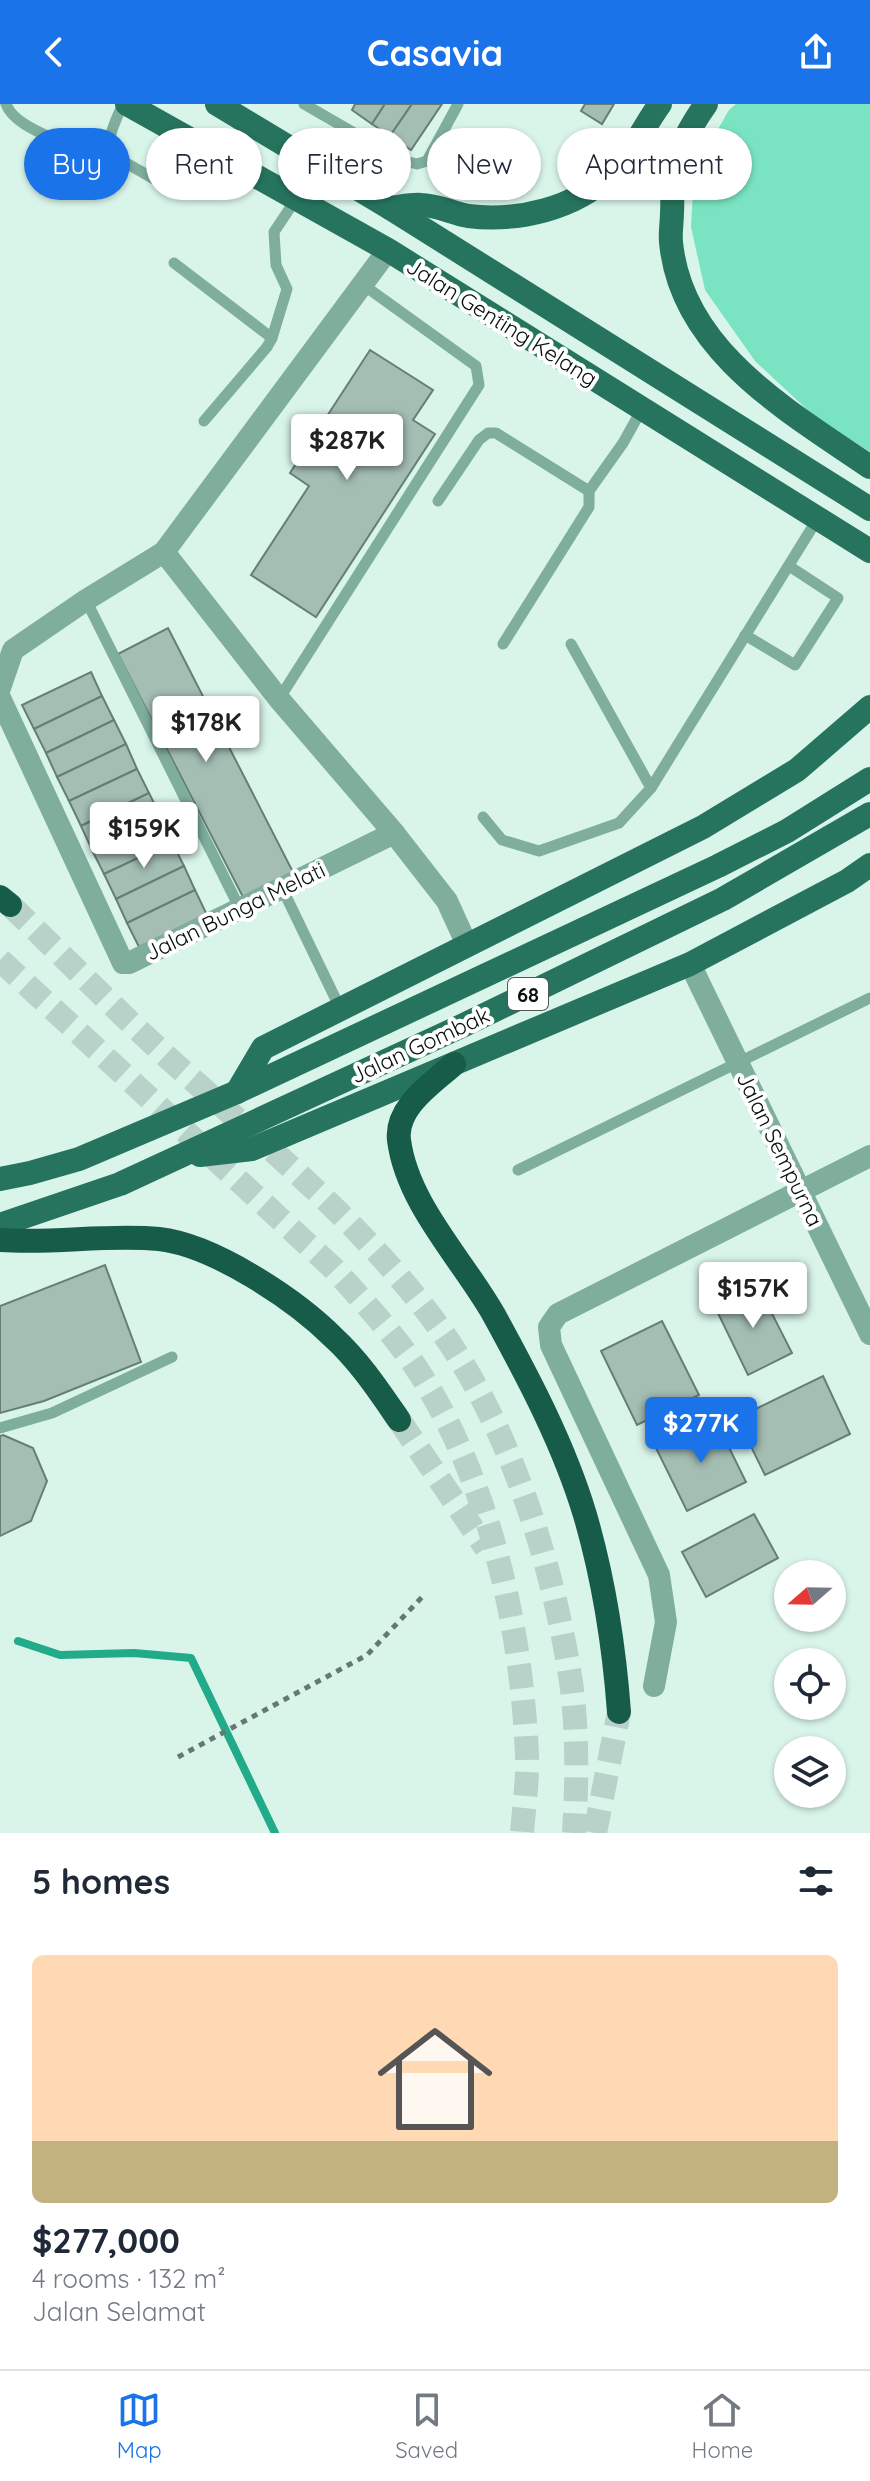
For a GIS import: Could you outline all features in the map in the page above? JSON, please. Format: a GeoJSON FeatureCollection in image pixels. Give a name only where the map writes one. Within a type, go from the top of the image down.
{"type":"FeatureCollection","features":[{"type":"Feature","properties":{"kind":"highway"},"geometry":{"type":"LineString","coordinates":[[454,1064],[420,1094],[403,1115],[398,1137],[409,1180],[492,1313],[546,1415],[584,1512],[613,1641],[619,1712]]}},
{"type":"Feature","properties":{"kind":"highway"},"geometry":{"type":"LineString","coordinates":[[0,1240],[39,1243],[106,1237],[164,1240],[204,1252],[241,1269],[334,1337],[370,1377],[399,1420]]}},
{"type":"Feature","properties":{"kind":"main road","name":"Jalan Genting Kelang"},"geometry":{"type":"LineString","coordinates":[[125,104],[169,128]]}},
{"type":"Feature","properties":{"kind":"main road","name":"Jalan Genting Kelang"},"geometry":{"type":"LineString","coordinates":[[217,104],[390,208],[870,509]]}},
{"type":"Feature","properties":{"kind":"main road"},"geometry":{"type":"LineString","coordinates":[[390,208],[422,204],[469,216],[510,216],[538,213],[566,203],[590,191],[613,173],[660,104]]}},
{"type":"Feature","properties":{"kind":"main road"},"geometry":{"type":"LineString","coordinates":[[706,104],[684,141],[673,173],[671,240],[675,269],[690,303],[714,343],[743,375],[782,407],[870,467]]}},
{"type":"Feature","properties":{"kind":"main road","name":"Jalan Genting Kelang"},"geometry":{"type":"LineString","coordinates":[[299,200],[388,250],[863,546]]}},
{"type":"Feature","properties":{"kind":"main road"},"geometry":{"type":"LineString","coordinates":[[863,546],[870,570]]}},
{"type":"Feature","properties":{"kind":"main road"},"geometry":{"type":"LineString","coordinates":[[237,1092],[263,1048],[703,827],[797,770],[870,707]]}},
{"type":"Feature","properties":{"kind":"main road","name":"Jalan Gombak"},"geometry":{"type":"LineString","coordinates":[[0,1179],[79,1159],[237,1092],[718,866],[787,831],[870,779]]}},
{"type":"Feature","properties":{"kind":"main road","name":"Jalan Gombak"},"geometry":{"type":"LineString","coordinates":[[0,1225],[120,1184],[466,1024],[723,899],[870,814]]}},
{"type":"Feature","properties":{"kind":"main road"},"geometry":{"type":"LineString","coordinates":[[178,1157],[252,1149],[454,1064],[690,964],[847,881],[870,865]]}},
{"type":"Feature","properties":{"kind":"street"},"geometry":{"type":"LineString","coordinates":[[0,688],[13,650],[164,552],[388,250]]}},
{"type":"Feature","properties":{"kind":"street"},"geometry":{"type":"LineString","coordinates":[[164,552],[279,699],[394,833],[447,901],[467,945]]}},
{"type":"Feature","properties":{"kind":"street","name":"Jalan Bunga Melati"},"geometry":{"type":"LineString","coordinates":[[0,698],[123,963],[129,963],[394,833]]}},
{"type":"Feature","properties":{"kind":"street","name":"Jalan Sempurna"},"geometry":{"type":"LineString","coordinates":[[690,964],[870,1334]]}},
{"type":"Feature","properties":{"kind":"street"},"geometry":{"type":"LineString","coordinates":[[654,1686],[666,1622],[659,1575],[551,1345],[549,1327],[558,1314],[870,1156]]}},
{"type":"Feature","properties":{"kind":"lane"},"geometry":{"type":"LineString","coordinates":[[125,104],[108,136],[109,146],[113,155],[146,174]]}},
{"type":"Feature","properties":{"kind":"lane"},"geometry":{"type":"LineString","coordinates":[[304,104],[401,160],[417,164],[427,161],[458,104]]}},
{"type":"Feature","properties":{"kind":"lane"},"geometry":{"type":"LineString","coordinates":[[3,106],[35,128]]}},
{"type":"Feature","properties":{"kind":"lane"},"geometry":{"type":"LineString","coordinates":[[204,421],[272,338],[287,289],[276,265],[274,232],[296,200]]}},
{"type":"Feature","properties":{"kind":"lane"},"geometry":{"type":"LineString","coordinates":[[174,263],[272,338]]}},
{"type":"Feature","properties":{"kind":"lane"},"geometry":{"type":"LineString","coordinates":[[279,699],[479,385],[476,366],[362,284]]}},
{"type":"Feature","properties":{"kind":"lane"},"geometry":{"type":"LineString","coordinates":[[503,644],[589,507],[589,491],[623,443],[642,409]]}},
{"type":"Feature","properties":{"kind":"lane"},"geometry":{"type":"LineString","coordinates":[[438,501],[479,440],[488,433],[496,433],[589,491]]}},
{"type":"Feature","properties":{"kind":"lane"},"geometry":{"type":"LineString","coordinates":[[483,817],[502,840],[539,851],[619,823],[651,788],[818,518]]}},
{"type":"Feature","properties":{"kind":"lane"},"geometry":{"type":"LineString","coordinates":[[745,635],[795,665],[838,598],[789,566]]}},
{"type":"Feature","properties":{"kind":"lane"},"geometry":{"type":"LineString","coordinates":[[86,600],[240,909]]}},
{"type":"Feature","properties":{"kind":"lane"},"geometry":{"type":"LineString","coordinates":[[571,644],[651,788]]}},
{"type":"Feature","properties":{"kind":"lane"},"geometry":{"type":"LineString","coordinates":[[282,888],[340,1008]]}},
{"type":"Feature","properties":{"kind":"lane"},"geometry":{"type":"LineString","coordinates":[[518,1170],[870,998]]}},
{"type":"Feature","properties":{"kind":"lane"},"geometry":{"type":"LineString","coordinates":[[0,1428],[52,1413],[172,1357]]}},
{"type":"Feature","properties":{"kind":"path"},"geometry":{"type":"LineString","coordinates":[[178,1757],[367,1655],[424,1595]]}},
{"type":"Feature","properties":{"kind":"green space"},"geometry":{"type":"Polygon","coordinates":[[[736,104],[870,104],[870,452],[814,416],[755,361],[705,290],[691,227],[692,200],[752,200],[752,128],[719,128],[736,104]]]}},
{"type":"Feature","properties":{"kind":"building"},"geometry":{"type":"Polygon","coordinates":[[[355,104],[385,104],[372,124],[352,110],[355,104]]]}},
{"type":"Feature","properties":{"kind":"building"},"geometry":{"type":"Polygon","coordinates":[[[385,104],[412,104],[396,128],[378,128],[372,124],[385,104]]]}},
{"type":"Feature","properties":{"kind":"building"},"geometry":{"type":"Polygon","coordinates":[[[412,104],[442,104],[411,150],[411,128],[396,128],[412,104]]]}},
{"type":"Feature","properties":{"kind":"building"},"geometry":{"type":"Polygon","coordinates":[[[585,104],[614,104],[602,124],[581,111],[585,104]]]}},
{"type":"Feature","properties":{"kind":"building"},"geometry":{"type":"Polygon","coordinates":[[[370,350],[433,390],[413,420],[435,434],[316,617],[251,575],[309,486],[290,473],[370,350]]]}},
{"type":"Feature","properties":{"kind":"building"},"geometry":{"type":"Polygon","coordinates":[[[168,628],[294,874],[244,899],[118,654],[168,628]]]}},
{"type":"Feature","properties":{"kind":"building"},"geometry":{"type":"Polygon","coordinates":[[[91,672],[102,696],[34,729],[22,705],[91,672]]]}},
{"type":"Feature","properties":{"kind":"building"},"geometry":{"type":"Polygon","coordinates":[[[102,696],[114,720],[46,753],[34,729],[102,696]]]}},
{"type":"Feature","properties":{"kind":"building"},"geometry":{"type":"Polygon","coordinates":[[[114,720],[126,744],[57,777],[46,753],[114,720]]]}},
{"type":"Feature","properties":{"kind":"building"},"geometry":{"type":"Polygon","coordinates":[[[126,744],[137,769],[69,801],[57,777],[126,744]]]}},
{"type":"Feature","properties":{"kind":"building"},"geometry":{"type":"Polygon","coordinates":[[[137,769],[149,793],[81,826],[69,801],[137,769]]]}},
{"type":"Feature","properties":{"kind":"building"},"geometry":{"type":"Polygon","coordinates":[[[149,793],[161,817],[92,850],[81,826],[149,793]]]}},
{"type":"Feature","properties":{"kind":"building"},"geometry":{"type":"Polygon","coordinates":[[[161,817],[172,842],[104,874],[92,850],[161,817]]]}},
{"type":"Feature","properties":{"kind":"building"},"geometry":{"type":"Polygon","coordinates":[[[172,842],[184,866],[116,899],[104,874],[172,842]]]}},
{"type":"Feature","properties":{"kind":"building"},"geometry":{"type":"Polygon","coordinates":[[[184,866],[195,890],[127,923],[116,899],[184,866]]]}},
{"type":"Feature","properties":{"kind":"building"},"geometry":{"type":"Polygon","coordinates":[[[195,890],[207,915],[139,947],[127,923],[195,890]]]}},
{"type":"Feature","properties":{"kind":"building"},"geometry":{"type":"Polygon","coordinates":[[[105,1265],[141,1362],[44,1401],[0,1413],[0,1306],[105,1265]]]}},
{"type":"Feature","properties":{"kind":"building"},"geometry":{"type":"Polygon","coordinates":[[[758,1286],[792,1353],[748,1375],[715,1307],[758,1286]]]}},
{"type":"Feature","properties":{"kind":"building"},"geometry":{"type":"Polygon","coordinates":[[[662,1321],[699,1395],[637,1425],[601,1351],[662,1321]]]}},
{"type":"Feature","properties":{"kind":"building"},"geometry":{"type":"Polygon","coordinates":[[[823,1376],[850,1434],[765,1475],[737,1418],[823,1376]]]}},
{"type":"Feature","properties":{"kind":"building"},"geometry":{"type":"Polygon","coordinates":[[[715,1419],[746,1482],[687,1511],[656,1448],[715,1419]]]}},
{"type":"Feature","properties":{"kind":"building"},"geometry":{"type":"Polygon","coordinates":[[[0,1436],[33,1448],[47,1481],[31,1521],[0,1536],[0,1436]]]}},
{"type":"Feature","properties":{"kind":"building"},"geometry":{"type":"Polygon","coordinates":[[[754,1514],[778,1558],[706,1597],[682,1552],[754,1514]]]}},
{"type":"Feature","properties":{"kind":"waterway"},"geometry":{"type":"LineString","coordinates":[[18,1641],[60,1655],[134,1653],[191,1658],[275,1833]]}},
{"type":"Feature","properties":{"kind":"tunnel"},"geometry":{"type":"LineString","coordinates":[[10,905],[146,1037],[339,1213],[403,1281],[459,1358],[504,1445],[539,1539],[552,1587],[573,1701],[576,1758],[574,1833]]}},
{"type":"Feature","properties":{"kind":"tunnel"},"geometry":{"type":"LineString","coordinates":[[0,960],[332,1267],[402,1348],[438,1403],[480,1498],[508,1600],[517,1652],[527,1754],[522,1833]]}},
{"type":"Feature","properties":{"kind":"tunnel"},"geometry":{"type":"LineString","coordinates":[[399,1420],[486,1548]]}},
{"type":"Feature","properties":{"kind":"tunnel"},"geometry":{"type":"LineString","coordinates":[[595,1833],[619,1712]]}}]}
